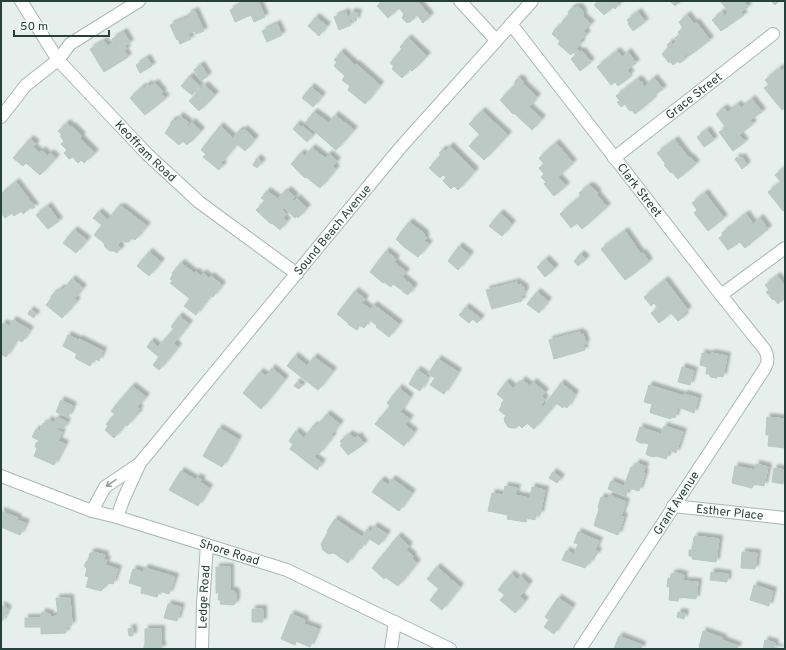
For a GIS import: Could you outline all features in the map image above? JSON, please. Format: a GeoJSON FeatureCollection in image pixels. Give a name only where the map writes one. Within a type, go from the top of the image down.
{"type":"FeatureCollection","features":[{"type":"Feature","properties":{"kind":"street","name":"Keoffram Road"},"geometry":{"type":"LineString","coordinates":[[21,1],[58,60],[147,154],[199,202],[297,274]]}},
{"type":"Feature","properties":{"kind":"street"},"geometry":{"type":"LineString","coordinates":[[1,117],[26,85],[58,60],[70,44],[139,1]]}},
{"type":"Feature","properties":{"kind":"street"},"geometry":{"type":"LineString","coordinates":[[460,1],[496,40]]}},
{"type":"Feature","properties":{"kind":"street","name":"Sound Beach Avenue"},"geometry":{"type":"LineString","coordinates":[[117,517],[140,463],[400,148],[532,1]]}},
{"type":"Feature","properties":{"kind":"street","name":"Clark Street"},"geometry":{"type":"LineString","coordinates":[[511,24],[765,350],[767,356]]}},
{"type":"Feature","properties":{"kind":"street","name":"Grace Street"},"geometry":{"type":"LineString","coordinates":[[614,158],[774,34]]}},
{"type":"Feature","properties":{"kind":"street"},"geometry":{"type":"LineString","coordinates":[[721,295],[785,248]]}},
{"type":"Feature","properties":{"kind":"street","name":"Grant Avenue"},"geometry":{"type":"LineString","coordinates":[[580,649],[765,368],[768,363],[767,356]]}},
{"type":"Feature","properties":{"kind":"street","name":"Sound Beach Avenue"},"geometry":{"type":"LineString","coordinates":[[92,511],[105,487],[140,463]]}},
{"type":"Feature","properties":{"kind":"street","name":"Shore Road"},"geometry":{"type":"LineString","coordinates":[[1,476],[92,511],[117,517],[287,570],[450,649]]}},
{"type":"Feature","properties":{"kind":"street","name":"Esther Place"},"geometry":{"type":"LineString","coordinates":[[674,506],[785,518]]}},
{"type":"Feature","properties":{"kind":"street","name":"Ledge Road"},"geometry":{"type":"LineString","coordinates":[[202,649],[207,545]]}},
{"type":"Feature","properties":{"kind":"street"},"geometry":{"type":"LineString","coordinates":[[391,649],[394,622]]}},
{"type":"Feature","properties":{"kind":"building"},"geometry":{"type":"Polygon","coordinates":[[[239,1],[258,1],[265,17],[254,22],[251,15],[235,22],[230,10],[240,5],[239,1]]]}},
{"type":"Feature","properties":{"kind":"building"},"geometry":{"type":"Polygon","coordinates":[[[382,1],[417,1],[430,16],[423,23],[417,15],[409,23],[408,21],[407,23],[402,18],[404,14],[399,8],[388,18],[377,6],[382,1]]]}},
{"type":"Feature","properties":{"kind":"building"},"geometry":{"type":"Polygon","coordinates":[[[598,1],[618,1],[617,2],[619,4],[615,9],[613,7],[604,15],[594,5],[598,1]]]}},
{"type":"Feature","properties":{"kind":"building"},"geometry":{"type":"Polygon","coordinates":[[[670,1],[681,1],[675,6],[670,1]]]}},
{"type":"Feature","properties":{"kind":"building"},"geometry":{"type":"Polygon","coordinates":[[[720,1],[747,1],[745,3],[748,7],[741,12],[744,15],[721,31],[712,20],[722,12],[724,16],[729,12],[720,1]]]}},
{"type":"Feature","properties":{"kind":"building"},"geometry":{"type":"Polygon","coordinates":[[[771,1],[779,1],[775,5],[771,1]]]}},
{"type":"Feature","properties":{"kind":"building"},"geometry":{"type":"Polygon","coordinates":[[[579,7],[583,12],[583,17],[591,24],[584,31],[587,34],[580,41],[582,42],[576,49],[580,52],[582,51],[591,62],[580,71],[571,59],[576,55],[573,52],[571,55],[558,44],[560,41],[552,34],[564,19],[565,20],[569,17],[568,12],[572,8],[579,7]]]}},
{"type":"Feature","properties":{"kind":"building"},"geometry":{"type":"Polygon","coordinates":[[[195,11],[204,31],[196,34],[195,31],[188,34],[191,39],[180,44],[170,25],[189,17],[188,14],[195,11]]]}},
{"type":"Feature","properties":{"kind":"building"},"geometry":{"type":"Polygon","coordinates":[[[346,12],[351,25],[339,30],[334,17],[346,12]]]}},
{"type":"Feature","properties":{"kind":"building"},"geometry":{"type":"Polygon","coordinates":[[[351,12],[358,13],[356,21],[349,19],[351,12]]]}},
{"type":"Feature","properties":{"kind":"building"},"geometry":{"type":"Polygon","coordinates":[[[638,12],[645,22],[633,31],[627,20],[638,12]]]}},
{"type":"Feature","properties":{"kind":"building"},"geometry":{"type":"Polygon","coordinates":[[[687,15],[694,24],[696,22],[710,40],[689,56],[687,54],[683,57],[685,59],[680,63],[678,61],[673,65],[670,61],[669,63],[662,54],[669,47],[667,45],[670,42],[672,45],[677,41],[675,38],[680,34],[678,32],[683,28],[679,22],[687,15]]]}},
{"type":"Feature","properties":{"kind":"building"},"geometry":{"type":"Polygon","coordinates":[[[316,17],[327,26],[319,36],[308,26],[316,17]]]}},
{"type":"Feature","properties":{"kind":"building"},"geometry":{"type":"Polygon","coordinates":[[[277,24],[282,35],[267,42],[262,31],[277,24]]]}},
{"type":"Feature","properties":{"kind":"building"},"geometry":{"type":"Polygon","coordinates":[[[124,32],[130,43],[125,46],[127,49],[124,51],[128,57],[104,72],[90,49],[104,41],[108,46],[114,42],[112,39],[124,32]]]}},
{"type":"Feature","properties":{"kind":"building"},"geometry":{"type":"Polygon","coordinates":[[[407,39],[409,39],[427,56],[412,71],[410,69],[402,78],[392,69],[394,66],[390,63],[402,49],[400,47],[407,39]]]}},
{"type":"Feature","properties":{"kind":"building"},"geometry":{"type":"Polygon","coordinates":[[[617,51],[622,57],[628,52],[636,63],[627,70],[631,74],[627,76],[629,78],[618,86],[615,82],[611,85],[597,67],[617,51]]]}},
{"type":"Feature","properties":{"kind":"building"},"geometry":{"type":"Polygon","coordinates":[[[341,52],[380,85],[365,104],[348,90],[350,86],[342,80],[345,76],[334,66],[337,62],[334,60],[341,52]]]}},
{"type":"Feature","properties":{"kind":"building"},"geometry":{"type":"Polygon","coordinates":[[[147,58],[152,66],[140,73],[136,65],[147,58]]]}},
{"type":"Feature","properties":{"kind":"building"},"geometry":{"type":"Polygon","coordinates":[[[201,65],[208,76],[201,81],[194,70],[201,65]]]}},
{"type":"Feature","properties":{"kind":"building"},"geometry":{"type":"Polygon","coordinates":[[[780,68],[782,70],[785,68],[785,98],[783,100],[785,102],[785,108],[782,110],[764,88],[769,85],[765,80],[780,68]]]}},
{"type":"Feature","properties":{"kind":"building"},"geometry":{"type":"Polygon","coordinates":[[[190,76],[200,86],[192,95],[181,86],[190,76]]]}},
{"type":"Feature","properties":{"kind":"building"},"geometry":{"type":"Polygon","coordinates":[[[654,78],[663,89],[652,97],[653,99],[635,114],[632,110],[630,111],[628,109],[625,104],[621,107],[617,102],[620,101],[616,96],[638,79],[644,87],[654,78]]]}},
{"type":"Feature","properties":{"kind":"building"},"geometry":{"type":"Polygon","coordinates":[[[517,79],[521,79],[523,84],[537,97],[529,107],[542,119],[532,130],[514,113],[513,114],[500,100],[515,85],[515,81],[517,79]]]}},
{"type":"Feature","properties":{"kind":"building"},"geometry":{"type":"Polygon","coordinates":[[[155,83],[163,92],[161,94],[166,98],[145,115],[130,98],[142,87],[144,88],[148,84],[150,86],[155,83]]]}},
{"type":"Feature","properties":{"kind":"building"},"geometry":{"type":"Polygon","coordinates":[[[205,85],[215,95],[199,111],[189,101],[197,93],[196,92],[205,85]]]}},
{"type":"Feature","properties":{"kind":"building"},"geometry":{"type":"Polygon","coordinates":[[[311,87],[322,96],[313,107],[302,98],[311,87]]]}},
{"type":"Feature","properties":{"kind":"building"},"geometry":{"type":"Polygon","coordinates":[[[752,99],[762,112],[750,120],[753,124],[739,135],[745,142],[733,151],[719,132],[726,128],[716,114],[724,108],[728,112],[738,104],[741,108],[752,99]]]}},
{"type":"Feature","properties":{"kind":"building"},"geometry":{"type":"Polygon","coordinates":[[[482,111],[508,135],[484,160],[469,146],[480,135],[469,124],[482,111]]]}},
{"type":"Feature","properties":{"kind":"building"},"geometry":{"type":"Polygon","coordinates":[[[314,112],[329,123],[335,115],[354,130],[336,150],[305,123],[314,112]]]}},
{"type":"Feature","properties":{"kind":"building"},"geometry":{"type":"Polygon","coordinates":[[[180,116],[189,123],[187,125],[188,127],[192,122],[201,131],[187,145],[183,141],[179,145],[165,133],[171,124],[170,123],[173,120],[175,121],[180,116]]]}},
{"type":"Feature","properties":{"kind":"building"},"geometry":{"type":"Polygon","coordinates":[[[67,123],[82,136],[80,138],[95,153],[84,163],[81,160],[78,163],[73,157],[69,159],[64,153],[67,150],[61,144],[64,141],[60,136],[62,135],[58,131],[67,123]]]}},
{"type":"Feature","properties":{"kind":"building"},"geometry":{"type":"Polygon","coordinates":[[[297,124],[313,135],[307,142],[293,129],[297,124]]]}},
{"type":"Feature","properties":{"kind":"building"},"geometry":{"type":"Polygon","coordinates":[[[220,126],[233,138],[239,131],[243,131],[244,129],[255,139],[245,151],[237,144],[221,163],[223,165],[219,170],[203,157],[206,154],[201,150],[220,126]]]}},
{"type":"Feature","properties":{"kind":"building"},"geometry":{"type":"Polygon","coordinates":[[[707,130],[714,140],[704,147],[697,137],[707,130]]]}},
{"type":"Feature","properties":{"kind":"building"},"geometry":{"type":"Polygon","coordinates":[[[30,139],[36,144],[33,147],[40,153],[42,150],[48,156],[50,153],[56,158],[40,175],[26,163],[23,166],[13,158],[30,139]]]}},
{"type":"Feature","properties":{"kind":"building"},"geometry":{"type":"Polygon","coordinates":[[[675,140],[689,158],[690,157],[696,164],[678,179],[664,165],[666,164],[657,153],[675,140]]]}},
{"type":"Feature","properties":{"kind":"building"},"geometry":{"type":"Polygon","coordinates":[[[556,143],[573,163],[558,177],[566,186],[554,196],[544,184],[546,182],[541,177],[544,174],[539,168],[544,164],[539,158],[556,143]]]}},
{"type":"Feature","properties":{"kind":"building"},"geometry":{"type":"Polygon","coordinates":[[[450,146],[475,171],[458,190],[454,186],[451,189],[443,181],[446,177],[443,175],[440,178],[429,168],[441,155],[439,153],[443,149],[445,151],[450,146]]]}},
{"type":"Feature","properties":{"kind":"building"},"geometry":{"type":"Polygon","coordinates":[[[312,148],[325,158],[329,154],[337,161],[333,166],[336,169],[320,188],[306,177],[305,178],[291,164],[301,153],[305,156],[312,148]]]}},
{"type":"Feature","properties":{"kind":"building"},"geometry":{"type":"Polygon","coordinates":[[[737,157],[739,159],[742,157],[747,165],[742,169],[735,159],[737,157]]]}},
{"type":"Feature","properties":{"kind":"building"},"geometry":{"type":"Polygon","coordinates":[[[257,158],[262,162],[257,168],[253,165],[257,158]]]}},
{"type":"Feature","properties":{"kind":"building"},"geometry":{"type":"Polygon","coordinates":[[[785,167],[785,210],[783,211],[768,192],[781,182],[775,175],[785,167]]]}},
{"type":"Feature","properties":{"kind":"building"},"geometry":{"type":"Polygon","coordinates":[[[16,182],[35,207],[32,209],[31,207],[23,214],[21,211],[14,216],[12,213],[5,218],[1,213],[1,194],[16,182]]]}},
{"type":"Feature","properties":{"kind":"building"},"geometry":{"type":"Polygon","coordinates":[[[588,186],[592,187],[597,192],[597,195],[607,207],[582,229],[577,223],[571,228],[560,214],[581,196],[579,193],[588,186]]]}},
{"type":"Feature","properties":{"kind":"building"},"geometry":{"type":"Polygon","coordinates":[[[288,190],[295,197],[292,200],[294,201],[297,198],[307,208],[298,218],[297,216],[295,218],[284,208],[282,210],[287,214],[283,218],[287,221],[280,230],[256,210],[265,201],[261,198],[267,191],[278,199],[288,190]]]}},
{"type":"Feature","properties":{"kind":"building"},"geometry":{"type":"Polygon","coordinates":[[[705,193],[724,218],[708,231],[694,213],[697,210],[692,203],[705,193]]]}},
{"type":"Feature","properties":{"kind":"building"},"geometry":{"type":"Polygon","coordinates":[[[48,206],[59,221],[48,229],[36,215],[48,206]]]}},
{"type":"Feature","properties":{"kind":"building"},"geometry":{"type":"Polygon","coordinates":[[[122,207],[147,226],[135,240],[132,238],[129,242],[125,242],[123,240],[118,245],[121,248],[117,253],[110,251],[105,247],[104,243],[94,235],[102,225],[93,218],[99,212],[108,220],[117,208],[122,207]]]}},
{"type":"Feature","properties":{"kind":"building"},"geometry":{"type":"Polygon","coordinates":[[[500,213],[512,224],[502,236],[489,226],[500,213]]]}},
{"type":"Feature","properties":{"kind":"building"},"geometry":{"type":"Polygon","coordinates":[[[746,214],[753,224],[760,218],[768,229],[745,248],[740,242],[728,250],[719,238],[723,235],[722,233],[727,229],[730,229],[729,228],[746,214]]]}},
{"type":"Feature","properties":{"kind":"building"},"geometry":{"type":"Polygon","coordinates":[[[409,222],[425,234],[424,235],[426,238],[424,241],[429,244],[418,257],[396,239],[409,222]]]}},
{"type":"Feature","properties":{"kind":"building"},"geometry":{"type":"Polygon","coordinates":[[[74,230],[87,240],[76,253],[63,243],[74,230]]]}},
{"type":"Feature","properties":{"kind":"building"},"geometry":{"type":"Polygon","coordinates":[[[625,231],[641,254],[643,253],[649,262],[625,280],[601,249],[625,231]]]}},
{"type":"Feature","properties":{"kind":"building"},"geometry":{"type":"Polygon","coordinates":[[[459,246],[470,255],[458,270],[448,261],[459,246]]]}},
{"type":"Feature","properties":{"kind":"building"},"geometry":{"type":"Polygon","coordinates":[[[386,251],[396,259],[394,262],[406,272],[402,277],[414,287],[408,295],[393,284],[391,287],[384,282],[383,283],[370,272],[386,251]]]}},
{"type":"Feature","properties":{"kind":"building"},"geometry":{"type":"Polygon","coordinates":[[[149,252],[161,262],[149,276],[137,266],[149,252]]]}},
{"type":"Feature","properties":{"kind":"building"},"geometry":{"type":"Polygon","coordinates":[[[581,254],[586,259],[578,266],[574,261],[581,254]]]}},
{"type":"Feature","properties":{"kind":"building"},"geometry":{"type":"Polygon","coordinates":[[[546,259],[555,268],[545,277],[537,267],[546,259]]]}},
{"type":"Feature","properties":{"kind":"building"},"geometry":{"type":"Polygon","coordinates":[[[181,263],[194,273],[196,272],[201,276],[203,273],[209,278],[211,276],[222,285],[213,297],[211,295],[196,315],[184,306],[190,299],[170,283],[173,281],[170,279],[173,274],[172,273],[181,263]]]}},
{"type":"Feature","properties":{"kind":"building"},"geometry":{"type":"Polygon","coordinates":[[[777,276],[785,286],[785,298],[778,304],[766,292],[769,290],[765,285],[777,276]]]}},
{"type":"Feature","properties":{"kind":"building"},"geometry":{"type":"Polygon","coordinates":[[[72,279],[83,288],[74,299],[77,301],[62,318],[46,305],[54,293],[61,288],[63,290],[72,279]]]}},
{"type":"Feature","properties":{"kind":"building"},"geometry":{"type":"Polygon","coordinates":[[[665,280],[688,310],[683,314],[685,316],[678,321],[671,313],[659,323],[651,313],[658,308],[654,303],[651,306],[644,297],[665,280]]]}},
{"type":"Feature","properties":{"kind":"building"},"geometry":{"type":"Polygon","coordinates":[[[517,282],[518,285],[521,284],[521,287],[524,287],[524,295],[521,296],[522,301],[492,309],[486,290],[517,282]]]}},
{"type":"Feature","properties":{"kind":"building"},"geometry":{"type":"Polygon","coordinates":[[[355,291],[365,299],[362,303],[370,309],[374,305],[399,324],[389,337],[376,327],[377,326],[370,320],[364,328],[360,325],[357,330],[337,314],[355,291]]]}},
{"type":"Feature","properties":{"kind":"building"},"geometry":{"type":"Polygon","coordinates":[[[537,292],[548,301],[539,313],[527,304],[537,292]]]}},
{"type":"Feature","properties":{"kind":"building"},"geometry":{"type":"Polygon","coordinates":[[[466,307],[481,319],[477,323],[473,319],[469,323],[459,315],[466,307]]]}},
{"type":"Feature","properties":{"kind":"building"},"geometry":{"type":"Polygon","coordinates":[[[30,310],[36,314],[34,318],[28,314],[30,310]]]}},
{"type":"Feature","properties":{"kind":"building"},"geometry":{"type":"Polygon","coordinates":[[[179,316],[189,324],[174,343],[178,347],[159,370],[153,365],[159,357],[147,347],[151,341],[158,347],[174,329],[171,327],[179,316]]]}},
{"type":"Feature","properties":{"kind":"building"},"geometry":{"type":"Polygon","coordinates":[[[13,320],[30,330],[22,342],[17,339],[6,357],[1,354],[1,327],[3,323],[9,326],[13,320]]]}},
{"type":"Feature","properties":{"kind":"building"},"geometry":{"type":"Polygon","coordinates":[[[580,332],[581,335],[583,334],[586,344],[583,345],[585,350],[554,359],[549,340],[580,332]]]}},
{"type":"Feature","properties":{"kind":"building"},"geometry":{"type":"Polygon","coordinates":[[[68,335],[103,351],[99,361],[94,358],[90,366],[75,358],[77,354],[63,346],[68,335]]]}},
{"type":"Feature","properties":{"kind":"building"},"geometry":{"type":"Polygon","coordinates":[[[702,353],[727,356],[723,377],[710,377],[710,374],[706,374],[707,367],[700,365],[702,353]]]}},
{"type":"Feature","properties":{"kind":"building"},"geometry":{"type":"Polygon","coordinates":[[[295,356],[307,366],[314,357],[333,371],[318,390],[287,366],[295,356]]]}},
{"type":"Feature","properties":{"kind":"building"},"geometry":{"type":"Polygon","coordinates":[[[438,359],[458,372],[444,394],[430,385],[435,378],[428,374],[438,359]]]}},
{"type":"Feature","properties":{"kind":"building"},"geometry":{"type":"Polygon","coordinates":[[[682,367],[694,371],[690,385],[678,382],[682,367]]]}},
{"type":"Feature","properties":{"kind":"building"},"geometry":{"type":"Polygon","coordinates":[[[272,368],[285,379],[261,409],[243,393],[260,372],[266,376],[272,368]]]}},
{"type":"Feature","properties":{"kind":"building"},"geometry":{"type":"Polygon","coordinates":[[[417,370],[428,377],[420,391],[409,384],[417,370]]]}},
{"type":"Feature","properties":{"kind":"building"},"geometry":{"type":"Polygon","coordinates":[[[522,380],[530,386],[533,382],[545,392],[542,396],[545,399],[541,405],[543,407],[561,383],[575,394],[567,408],[564,406],[563,408],[556,403],[534,429],[527,423],[522,428],[519,425],[516,428],[511,428],[508,427],[505,422],[504,418],[506,416],[499,410],[504,400],[497,394],[506,382],[513,388],[517,384],[519,385],[522,380]]]}},
{"type":"Feature","properties":{"kind":"building"},"geometry":{"type":"Polygon","coordinates":[[[297,382],[302,386],[299,389],[294,386],[297,382]]]}},
{"type":"Feature","properties":{"kind":"building"},"geometry":{"type":"Polygon","coordinates":[[[649,385],[684,396],[684,394],[698,398],[694,413],[678,407],[675,418],[671,417],[671,419],[651,413],[652,404],[644,402],[649,385]]]}},
{"type":"Feature","properties":{"kind":"building"},"geometry":{"type":"Polygon","coordinates":[[[132,386],[146,397],[137,407],[140,409],[137,412],[139,413],[127,426],[126,424],[114,438],[105,430],[108,426],[106,424],[115,414],[111,411],[132,386]]]}},
{"type":"Feature","properties":{"kind":"building"},"geometry":{"type":"Polygon","coordinates":[[[399,388],[410,397],[400,412],[410,419],[405,425],[414,432],[404,446],[375,424],[390,406],[387,403],[399,388]]]}},
{"type":"Feature","properties":{"kind":"building"},"geometry":{"type":"Polygon","coordinates":[[[61,400],[73,406],[68,417],[56,412],[61,400]]]}},
{"type":"Feature","properties":{"kind":"building"},"geometry":{"type":"Polygon","coordinates":[[[327,414],[340,424],[319,454],[317,453],[314,457],[322,463],[317,470],[290,449],[293,444],[289,441],[296,431],[304,438],[314,425],[316,427],[327,414]]]}},
{"type":"Feature","properties":{"kind":"building"},"geometry":{"type":"Polygon","coordinates":[[[57,417],[67,422],[63,429],[59,427],[57,430],[62,432],[58,441],[65,444],[54,465],[34,456],[37,449],[35,446],[36,443],[40,441],[32,437],[36,429],[40,431],[43,423],[46,425],[48,420],[54,423],[57,417]]]}},
{"type":"Feature","properties":{"kind":"building"},"geometry":{"type":"Polygon","coordinates":[[[767,417],[785,419],[785,448],[768,446],[769,435],[766,435],[767,417]]]}},
{"type":"Feature","properties":{"kind":"building"},"geometry":{"type":"Polygon","coordinates":[[[664,426],[683,432],[676,453],[669,450],[666,459],[647,455],[649,444],[640,443],[636,440],[640,427],[661,434],[664,426]]]}},
{"type":"Feature","properties":{"kind":"building"},"geometry":{"type":"Polygon","coordinates":[[[219,428],[238,439],[222,467],[203,456],[219,428]]]}},
{"type":"Feature","properties":{"kind":"building"},"geometry":{"type":"Polygon","coordinates":[[[350,434],[355,438],[358,436],[364,444],[348,455],[340,445],[342,444],[340,441],[350,434]]]}},
{"type":"Feature","properties":{"kind":"building"},"geometry":{"type":"Polygon","coordinates":[[[636,463],[645,466],[643,473],[645,473],[639,491],[628,488],[626,496],[608,489],[611,481],[624,486],[631,467],[634,468],[636,463]]]}},
{"type":"Feature","properties":{"kind":"building"},"geometry":{"type":"Polygon","coordinates":[[[756,464],[768,467],[764,486],[754,484],[752,488],[732,483],[735,466],[755,470],[756,464]]]}},
{"type":"Feature","properties":{"kind":"building"},"geometry":{"type":"Polygon","coordinates":[[[774,468],[785,470],[783,484],[772,482],[774,468]]]}},
{"type":"Feature","properties":{"kind":"building"},"geometry":{"type":"Polygon","coordinates":[[[181,471],[196,480],[197,477],[202,480],[200,482],[209,488],[198,506],[169,490],[181,471]]]}},
{"type":"Feature","properties":{"kind":"building"},"geometry":{"type":"Polygon","coordinates":[[[553,472],[561,478],[557,483],[549,478],[553,472]]]}},
{"type":"Feature","properties":{"kind":"building"},"geometry":{"type":"Polygon","coordinates":[[[392,479],[412,493],[399,511],[372,492],[381,480],[388,485],[392,479]]]}},
{"type":"Feature","properties":{"kind":"building"},"geometry":{"type":"Polygon","coordinates":[[[505,486],[517,488],[515,495],[530,498],[532,487],[545,490],[540,515],[536,514],[535,520],[527,518],[526,522],[507,519],[508,515],[488,511],[492,493],[503,495],[505,486]]]}},
{"type":"Feature","properties":{"kind":"building"},"geometry":{"type":"Polygon","coordinates":[[[609,495],[626,502],[621,516],[624,517],[618,535],[594,525],[601,497],[608,499],[609,495]]]}},
{"type":"Feature","properties":{"kind":"building"},"geometry":{"type":"Polygon","coordinates":[[[1,511],[26,523],[20,535],[1,527],[1,511]]]}},
{"type":"Feature","properties":{"kind":"building"},"geometry":{"type":"Polygon","coordinates":[[[335,519],[362,537],[367,529],[371,532],[374,526],[387,534],[379,545],[368,538],[361,549],[359,547],[348,563],[334,553],[328,554],[323,550],[321,544],[335,519]]]}},
{"type":"Feature","properties":{"kind":"building"},"geometry":{"type":"Polygon","coordinates":[[[578,532],[599,541],[595,550],[598,551],[596,556],[593,555],[590,563],[588,563],[585,568],[562,560],[566,551],[574,554],[578,544],[574,543],[578,532]]]}},
{"type":"Feature","properties":{"kind":"building"},"geometry":{"type":"Polygon","coordinates":[[[398,536],[409,546],[406,550],[413,556],[412,558],[417,563],[398,586],[385,577],[384,579],[372,568],[398,536]]]}},
{"type":"Feature","properties":{"kind":"building"},"geometry":{"type":"Polygon","coordinates":[[[695,536],[719,539],[716,562],[692,559],[692,556],[689,556],[689,550],[692,550],[695,536]]]}},
{"type":"Feature","properties":{"kind":"building"},"geometry":{"type":"Polygon","coordinates":[[[93,552],[105,555],[104,559],[107,560],[105,565],[118,569],[113,584],[104,584],[101,591],[86,587],[89,577],[85,576],[87,569],[84,566],[88,561],[90,553],[93,552]]]}},
{"type":"Feature","properties":{"kind":"building"},"geometry":{"type":"Polygon","coordinates":[[[742,552],[757,553],[755,569],[741,568],[742,552]]]}},
{"type":"Feature","properties":{"kind":"building"},"geometry":{"type":"Polygon","coordinates":[[[216,567],[230,567],[230,591],[234,591],[236,593],[236,602],[234,605],[220,604],[221,600],[218,600],[219,593],[216,593],[216,567]]]}},
{"type":"Feature","properties":{"kind":"building"},"geometry":{"type":"Polygon","coordinates":[[[437,567],[460,587],[442,610],[430,600],[439,589],[427,579],[437,567]]]}},
{"type":"Feature","properties":{"kind":"building"},"geometry":{"type":"Polygon","coordinates":[[[145,568],[175,577],[169,594],[159,591],[157,597],[141,593],[142,587],[129,583],[133,569],[143,572],[145,568]]]}},
{"type":"Feature","properties":{"kind":"building"},"geometry":{"type":"Polygon","coordinates":[[[711,572],[728,574],[727,582],[710,580],[711,572]]]}},
{"type":"Feature","properties":{"kind":"building"},"geometry":{"type":"Polygon","coordinates":[[[676,573],[684,575],[683,581],[698,582],[696,599],[679,597],[678,601],[669,600],[670,587],[667,587],[668,578],[671,579],[671,574],[676,573]]]}},
{"type":"Feature","properties":{"kind":"building"},"geometry":{"type":"Polygon","coordinates":[[[511,574],[518,580],[520,576],[529,584],[520,596],[525,601],[515,613],[500,600],[505,595],[498,590],[511,574]]]}},
{"type":"Feature","properties":{"kind":"building"},"geometry":{"type":"Polygon","coordinates":[[[754,585],[773,591],[769,606],[750,600],[754,585]]]}},
{"type":"Feature","properties":{"kind":"building"},"geometry":{"type":"Polygon","coordinates":[[[56,598],[70,598],[72,624],[71,626],[66,626],[66,633],[41,634],[41,627],[25,627],[25,618],[41,618],[42,612],[50,614],[50,617],[58,616],[56,598]]]}},
{"type":"Feature","properties":{"kind":"building"},"geometry":{"type":"Polygon","coordinates":[[[558,598],[572,607],[554,634],[544,627],[549,620],[545,617],[558,598]]]}},
{"type":"Feature","properties":{"kind":"building"},"geometry":{"type":"Polygon","coordinates":[[[168,604],[181,607],[177,621],[164,618],[168,604]]]}},
{"type":"Feature","properties":{"kind":"building"},"geometry":{"type":"Polygon","coordinates":[[[1,605],[8,609],[1,623],[1,605]]]}},
{"type":"Feature","properties":{"kind":"building"},"geometry":{"type":"Polygon","coordinates":[[[252,609],[263,609],[263,622],[252,622],[252,609]]]}},
{"type":"Feature","properties":{"kind":"building"},"geometry":{"type":"Polygon","coordinates":[[[678,612],[685,613],[684,619],[677,617],[678,612]]]}},
{"type":"Feature","properties":{"kind":"building"},"geometry":{"type":"Polygon","coordinates":[[[291,614],[305,620],[304,624],[318,629],[310,647],[296,641],[295,645],[281,639],[291,614]]]}},
{"type":"Feature","properties":{"kind":"building"},"geometry":{"type":"Polygon","coordinates":[[[133,628],[133,636],[129,636],[128,629],[133,628]]]}},
{"type":"Feature","properties":{"kind":"building"},"geometry":{"type":"Polygon","coordinates":[[[145,629],[161,629],[162,649],[144,649],[145,629]]]}},
{"type":"Feature","properties":{"kind":"building"},"geometry":{"type":"Polygon","coordinates":[[[703,631],[723,638],[722,640],[738,646],[737,649],[705,649],[699,647],[703,631]]]}},
{"type":"Feature","properties":{"kind":"building"},"geometry":{"type":"Polygon","coordinates":[[[619,636],[642,645],[641,649],[614,649],[619,636]]]}},
{"type":"Feature","properties":{"kind":"building"},"geometry":{"type":"Polygon","coordinates":[[[765,640],[775,643],[774,647],[781,649],[763,649],[765,640]]]}}]}
